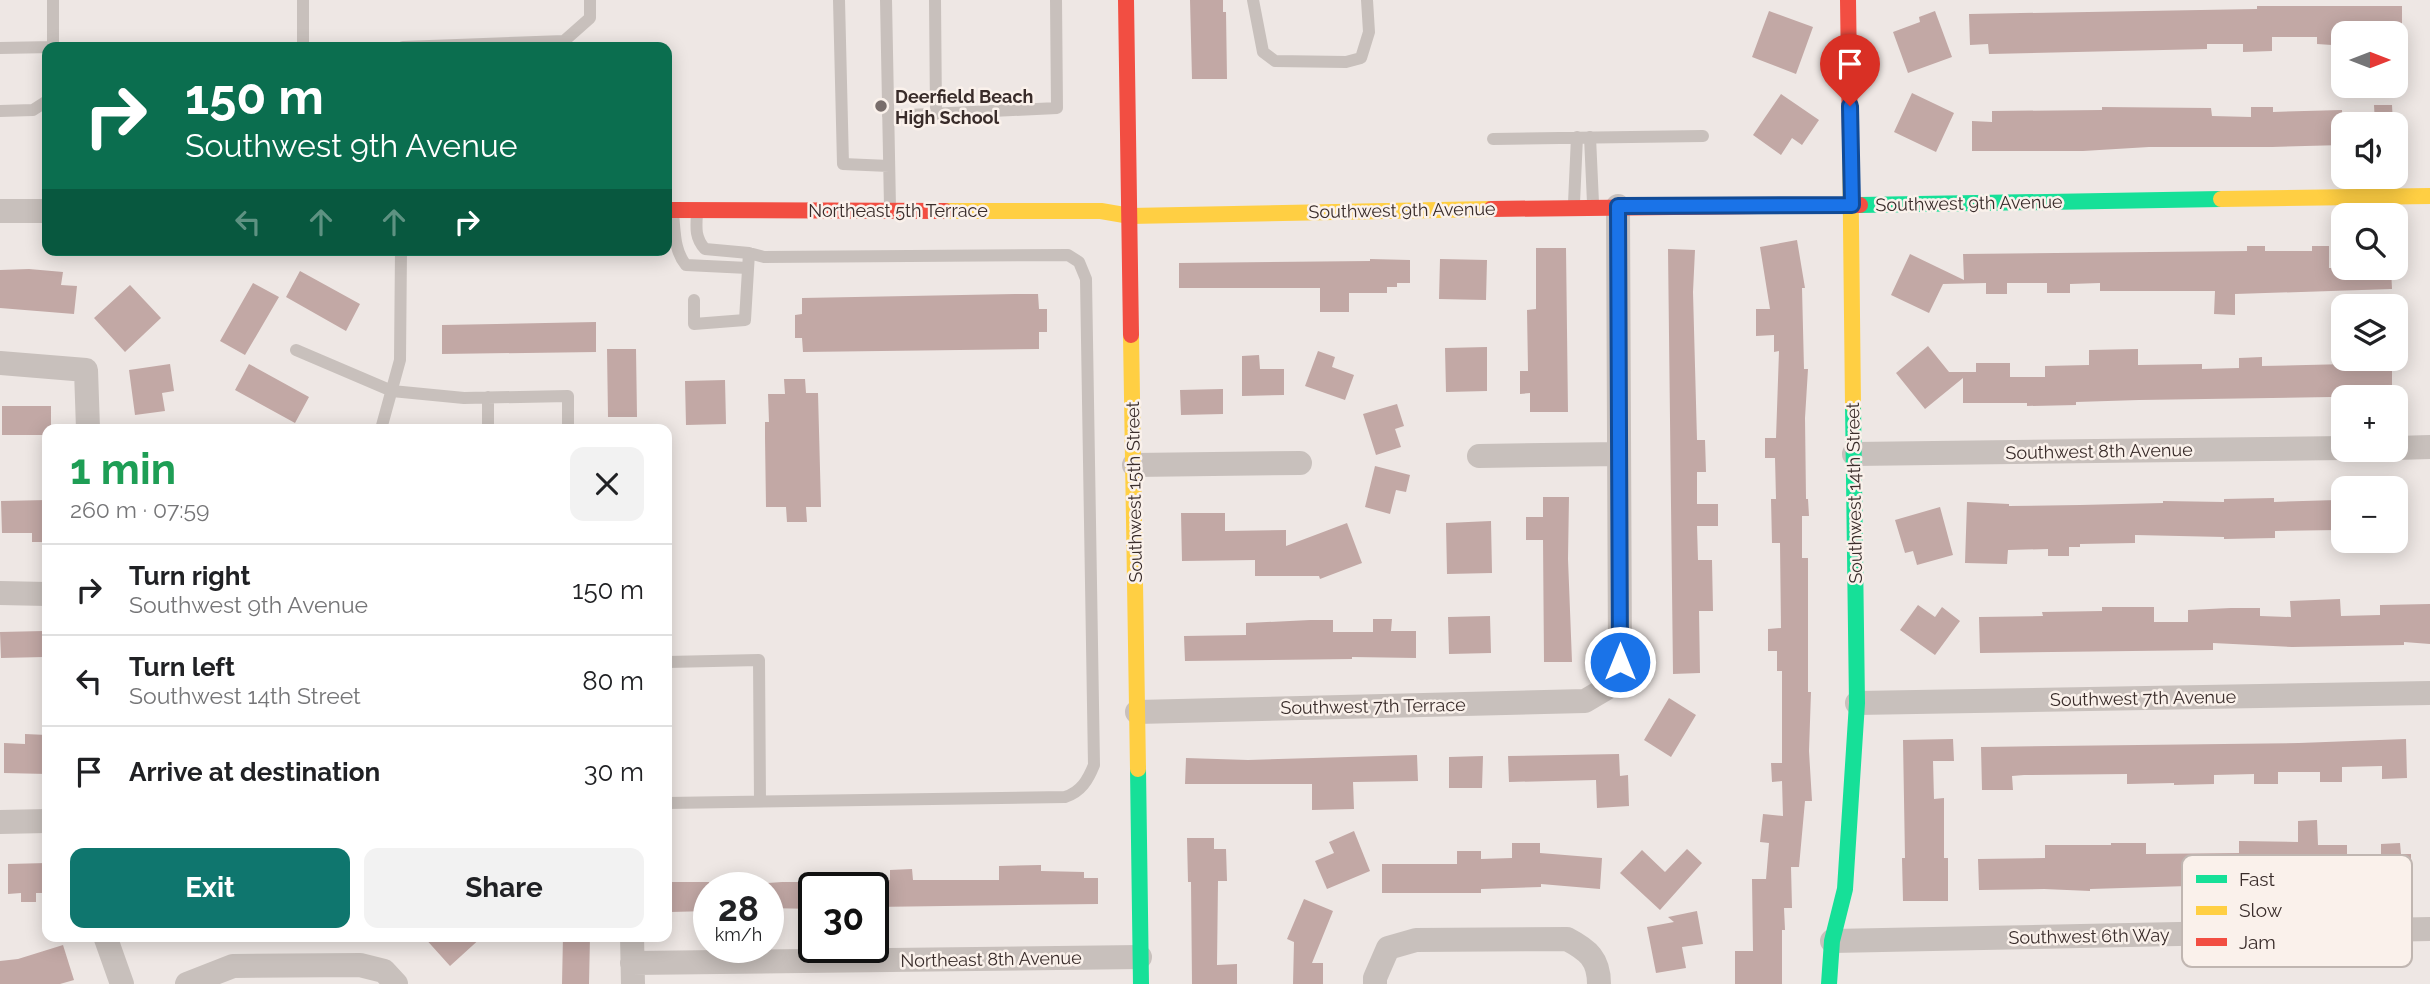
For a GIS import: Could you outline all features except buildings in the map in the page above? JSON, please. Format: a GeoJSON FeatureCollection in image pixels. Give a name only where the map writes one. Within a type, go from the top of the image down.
{"type":"FeatureCollection","features":[{"type":"Feature","properties":{"kind":"street","name":"Southwest 15th Street"},"geometry":{"type":"LineString","coordinates":[[1126,0],[1140,984]]}},
{"type":"Feature","properties":{"kind":"street","name":"Southwest 14th Street"},"geometry":{"type":"LineString","coordinates":[[1829,984],[1832,940],[1845,889],[1857,703],[1848,0]]}},
{"type":"Feature","properties":{"kind":"street","name":"Southwest 9th Avenue"},"geometry":{"type":"LineString","coordinates":[[1129,216],[1605,206],[1852,205],[2430,195]]}},
{"type":"Feature","properties":{"kind":"street"},"geometry":{"type":"LineString","coordinates":[[1479,456],[1619,454],[1605,206]]}},
{"type":"Feature","properties":{"kind":"street","name":"Northeast 5th Terrace"},"geometry":{"type":"LineString","coordinates":[[672,210],[1101,211],[1129,216]]}},
{"type":"Feature","properties":{"kind":"street"},"geometry":{"type":"LineString","coordinates":[[0,211],[42,211]]}},
{"type":"Feature","properties":{"kind":"street"},"geometry":{"type":"LineString","coordinates":[[0,363],[86,370],[88,424]]}},
{"type":"Feature","properties":{"kind":"street"},"geometry":{"type":"LineString","coordinates":[[2408,448],[2430,447]]}},
{"type":"Feature","properties":{"kind":"street","name":"Southwest 8th Avenue"},"geometry":{"type":"LineString","coordinates":[[1854,454],[2331,448]]}},
{"type":"Feature","properties":{"kind":"street","name":"Southwest 7th Terrace"},"geometry":{"type":"LineString","coordinates":[[1137,712],[1584,701],[1607,688],[1620,662],[1619,454]]}},
{"type":"Feature","properties":{"kind":"street"},"geometry":{"type":"LineString","coordinates":[[1133,465],[1300,463]]}},
{"type":"Feature","properties":{"kind":"street"},"geometry":{"type":"LineString","coordinates":[[0,593],[42,594]]}},
{"type":"Feature","properties":{"kind":"street","name":"Southwest 7th Avenue"},"geometry":{"type":"LineString","coordinates":[[1857,703],[2430,693]]}},
{"type":"Feature","properties":{"kind":"street"},"geometry":{"type":"LineString","coordinates":[[0,821],[42,821]]}},
{"type":"Feature","properties":{"kind":"street","name":"Southwest 6th Way"},"geometry":{"type":"LineString","coordinates":[[2412,929],[2430,929]]}},
{"type":"Feature","properties":{"kind":"street","name":"Southwest 6th Way"},"geometry":{"type":"LineString","coordinates":[[1832,940],[2182,934]]}},
{"type":"Feature","properties":{"kind":"street"},"geometry":{"type":"LineString","coordinates":[[1375,984],[1388,948],[1416,940],[1567,939],[1587,949],[1599,970],[1599,984]]}},
{"type":"Feature","properties":{"kind":"street"},"geometry":{"type":"LineString","coordinates":[[107,942],[122,984]]}},
{"type":"Feature","properties":{"kind":"street"},"geometry":{"type":"LineString","coordinates":[[632,942],[633,974]]}},
{"type":"Feature","properties":{"kind":"street","name":"Northeast 8th Avenue"},"geometry":{"type":"LineString","coordinates":[[633,974],[1140,957]]}},
{"type":"Feature","properties":{"kind":"street"},"geometry":{"type":"LineString","coordinates":[[187,984],[233,966],[360,965],[384,971],[396,984]]}},
{"type":"Feature","properties":{"kind":"lane"},"geometry":{"type":"LineString","coordinates":[[53,42],[54,0]]}},
{"type":"Feature","properties":{"kind":"lane"},"geometry":{"type":"LineString","coordinates":[[303,0],[303,42]]}},
{"type":"Feature","properties":{"kind":"lane"},"geometry":{"type":"LineString","coordinates":[[537,42],[564,41],[590,19],[590,0]]}},
{"type":"Feature","properties":{"kind":"lane"},"geometry":{"type":"LineString","coordinates":[[839,0],[843,164],[889,166]]}},
{"type":"Feature","properties":{"kind":"lane"},"geometry":{"type":"LineString","coordinates":[[886,0],[890,211]]}},
{"type":"Feature","properties":{"kind":"lane"},"geometry":{"type":"LineString","coordinates":[[935,0],[936,114]]}},
{"type":"Feature","properties":{"kind":"lane"},"geometry":{"type":"LineString","coordinates":[[888,116],[1057,108],[1056,0]]}},
{"type":"Feature","properties":{"kind":"lane"},"geometry":{"type":"LineString","coordinates":[[1253,0],[1263,52],[1275,61],[1346,62],[1361,58],[1369,32],[1367,0]]}},
{"type":"Feature","properties":{"kind":"lane"},"geometry":{"type":"LineString","coordinates":[[0,48],[42,47]]}},
{"type":"Feature","properties":{"kind":"lane"},"geometry":{"type":"LineString","coordinates":[[0,111],[33,110],[42,105]]}},
{"type":"Feature","properties":{"kind":"lane"},"geometry":{"type":"LineString","coordinates":[[1493,139],[1703,136]]}},
{"type":"Feature","properties":{"kind":"lane"},"geometry":{"type":"LineString","coordinates":[[1574,207],[1577,137]]}},
{"type":"Feature","properties":{"kind":"lane"},"geometry":{"type":"LineString","coordinates":[[1590,137],[1605,206]]}},
{"type":"Feature","properties":{"kind":"lane"},"geometry":{"type":"LineString","coordinates":[[672,803],[1065,797],[1084,785],[1094,765],[1086,279],[1075,258],[1068,255],[764,257],[705,249],[699,243],[695,231],[697,210]]}},
{"type":"Feature","properties":{"kind":"lane"},"geometry":{"type":"LineString","coordinates":[[672,221],[677,247],[687,265],[748,268]]}},
{"type":"Feature","properties":{"kind":"lane"},"geometry":{"type":"LineString","coordinates":[[694,300],[694,324],[745,320],[749,253]]}},
{"type":"Feature","properties":{"kind":"lane"},"geometry":{"type":"LineString","coordinates":[[382,424],[400,360],[401,256]]}},
{"type":"Feature","properties":{"kind":"lane"},"geometry":{"type":"LineString","coordinates":[[296,350],[392,391],[464,397],[568,396],[568,424]]}},
{"type":"Feature","properties":{"kind":"lane"},"geometry":{"type":"LineString","coordinates":[[488,397],[488,424]]}},
{"type":"Feature","properties":{"kind":"lane"},"geometry":{"type":"LineString","coordinates":[[672,662],[759,660],[760,801]]}},
{"type":"Feature","properties":{"kind":"traffic: fast"},"geometry":{"type":"LineString","coordinates":[[1860,205],[2221,199]]}},
{"type":"Feature","properties":{"kind":"traffic: fast"},"geometry":{"type":"LineString","coordinates":[[1829,984],[1832,941],[1845,889],[1857,703],[1853,405]]}},
{"type":"Feature","properties":{"kind":"traffic: fast"},"geometry":{"type":"LineString","coordinates":[[1138,769],[1141,984]]}},
{"type":"Feature","properties":{"kind":"traffic: slow"},"geometry":{"type":"LineString","coordinates":[[1850,137],[1853,405]]}},
{"type":"Feature","properties":{"kind":"traffic: slow"},"geometry":{"type":"LineString","coordinates":[[2221,199],[2430,196]]}},
{"type":"Feature","properties":{"kind":"traffic: slow"},"geometry":{"type":"LineString","coordinates":[[945,211],[1101,211],[1130,216],[1491,209]]}},
{"type":"Feature","properties":{"kind":"traffic: slow"},"geometry":{"type":"LineString","coordinates":[[1131,335],[1138,769]]}},
{"type":"Feature","properties":{"kind":"traffic: jam"},"geometry":{"type":"LineString","coordinates":[[1126,0],[1131,335]]}},
{"type":"Feature","properties":{"kind":"traffic: jam"},"geometry":{"type":"LineString","coordinates":[[1848,0],[1850,137]]}},
{"type":"Feature","properties":{"kind":"traffic: jam"},"geometry":{"type":"LineString","coordinates":[[1491,209],[1860,205]]}},
{"type":"Feature","properties":{"kind":"traffic: jam"},"geometry":{"type":"LineString","coordinates":[[672,210],[945,211]]}},
{"type":"Feature","properties":{"kind":"place","name":"Deerfield Beach High School"},"geometry":{"type":"Point","coordinates":[881,106]}},
{"type":"Feature","properties":{"kind":"route"},"geometry":{"type":"LineString","coordinates":[[1620,662],[1618,206],[1852,205],[1850,106]]}}]}
